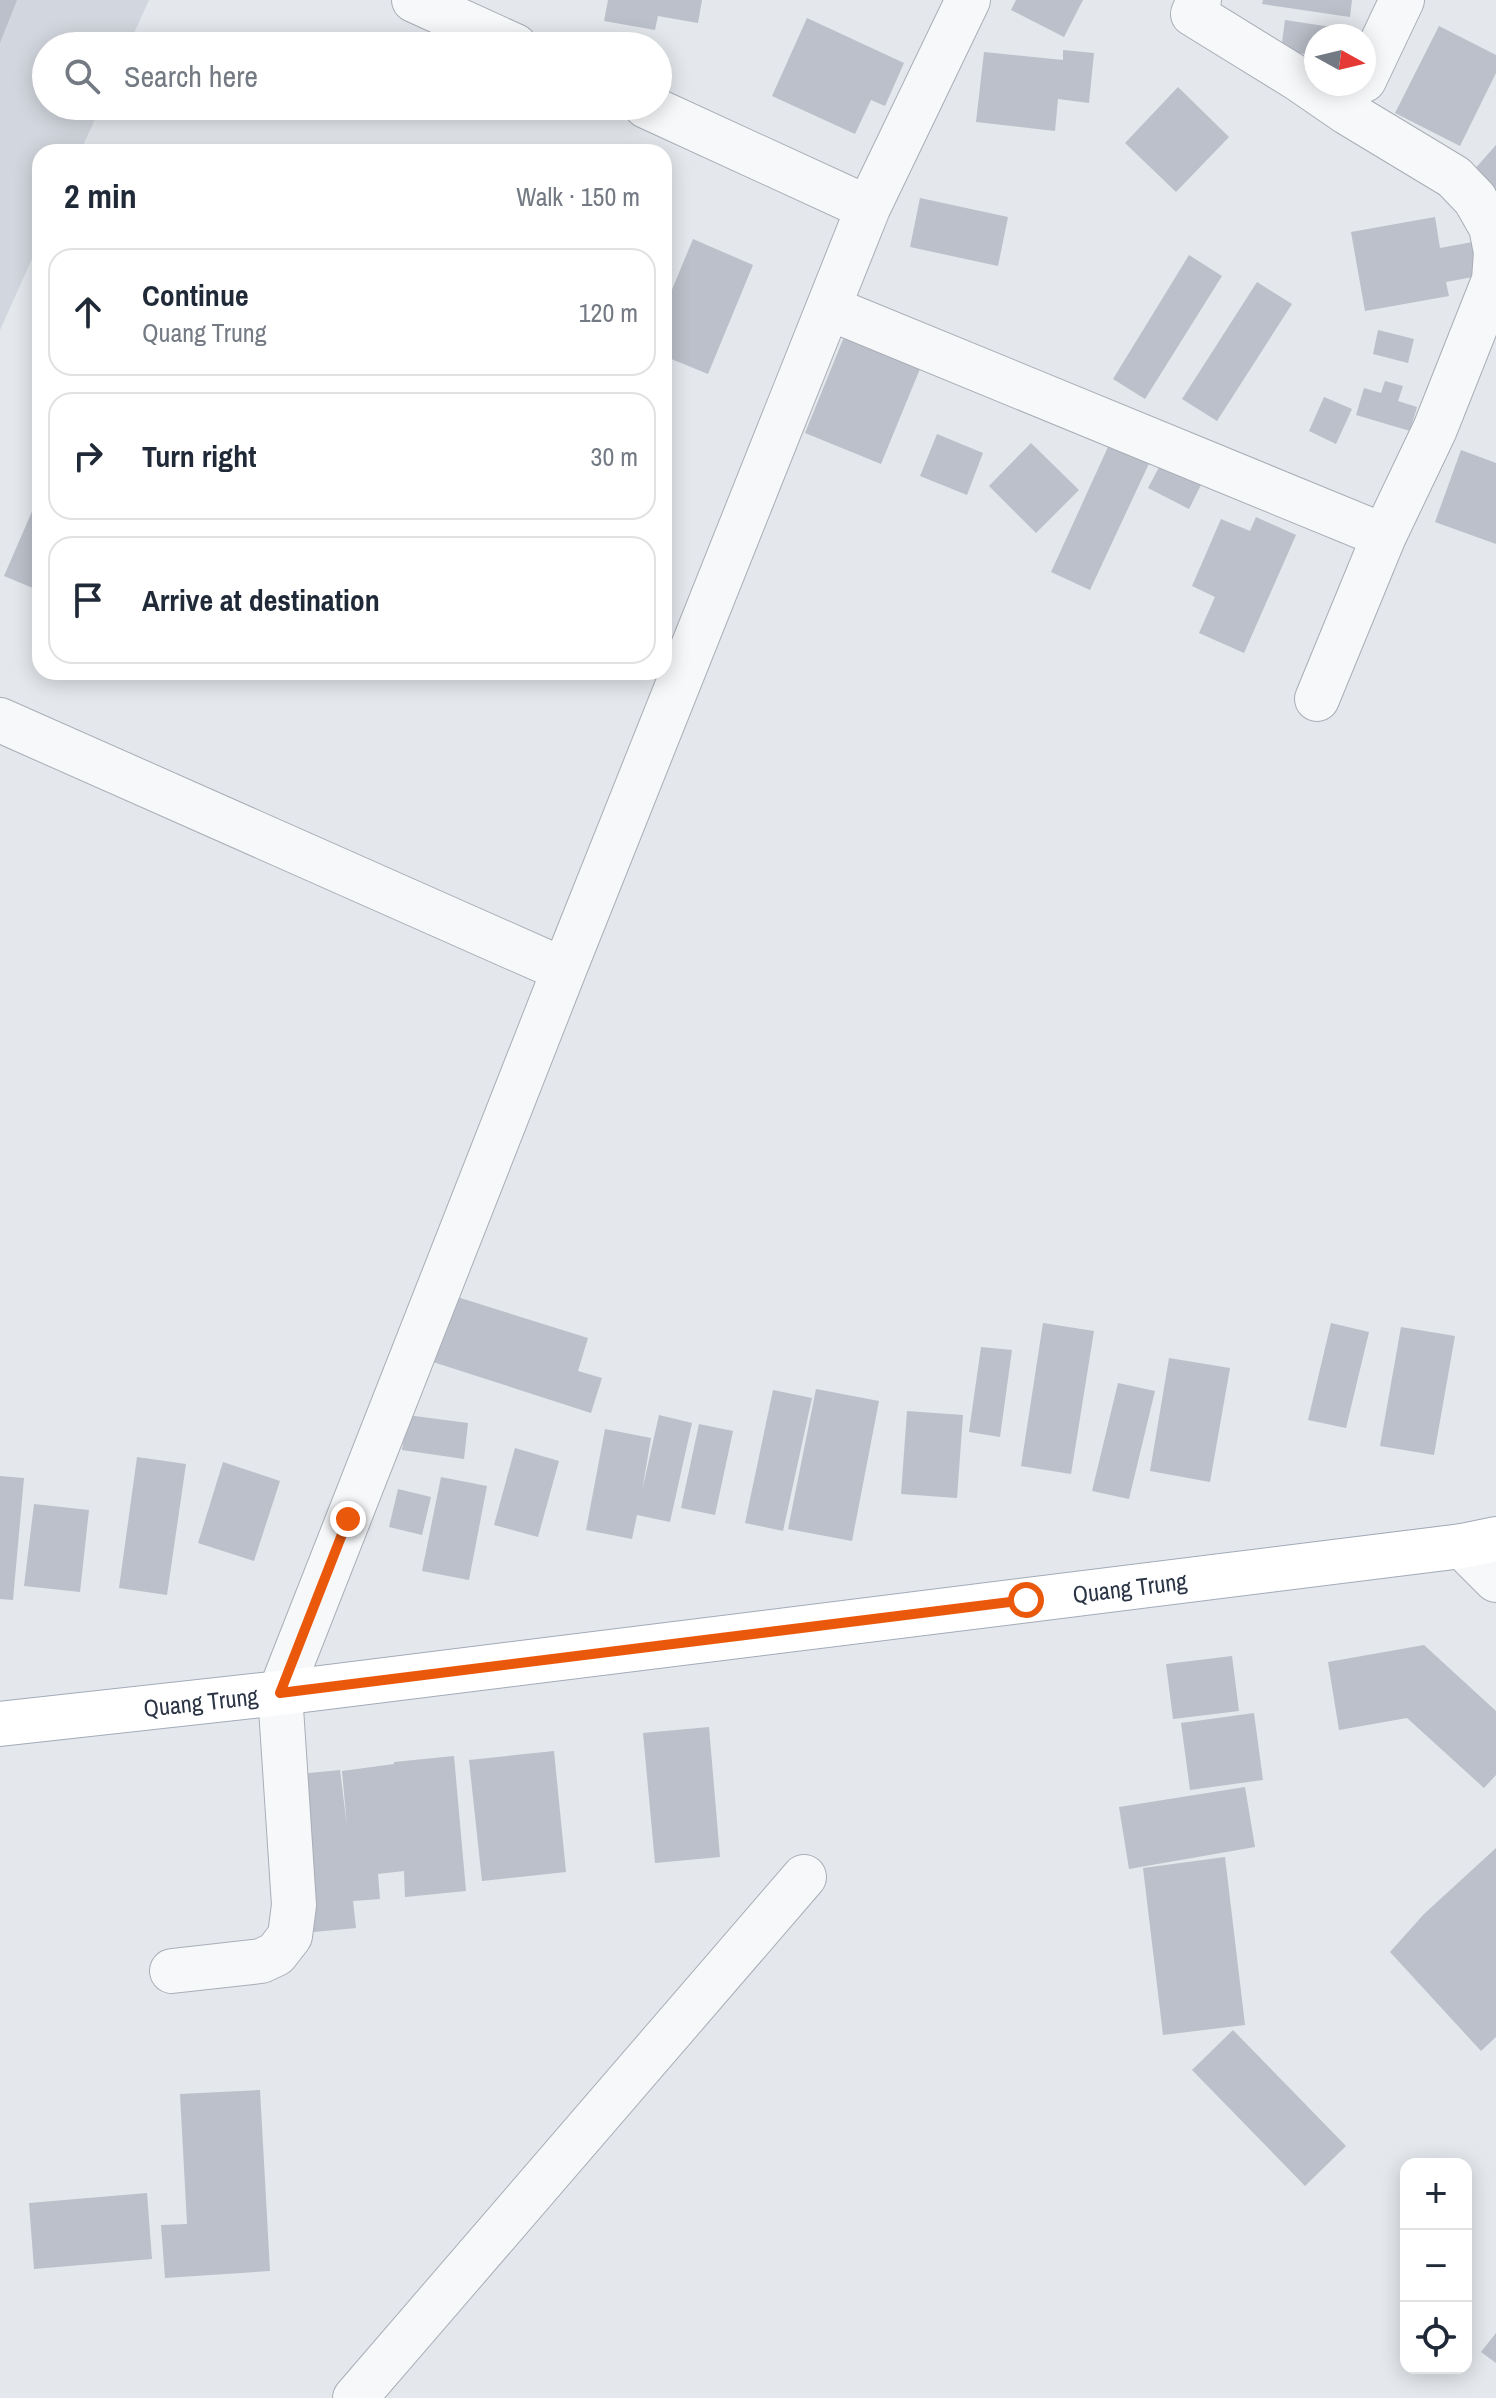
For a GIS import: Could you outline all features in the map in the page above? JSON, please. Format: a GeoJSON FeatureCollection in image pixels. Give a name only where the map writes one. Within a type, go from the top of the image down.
{"type":"FeatureCollection","features":[{"type":"Feature","properties":{"kind":"main road","name":"Quang Trung"},"geometry":{"type":"LineString","coordinates":[[0,1724],[280,1693],[1479,1542]]}},
{"type":"Feature","properties":{"kind":"street"},"geometry":{"type":"LineString","coordinates":[[414,0],[484,32]]}},
{"type":"Feature","properties":{"kind":"street"},"geometry":{"type":"LineString","coordinates":[[172,1971],[261,1961],[276,1954],[290,1936],[294,1905],[280,1693],[868,208],[968,0]]}},
{"type":"Feature","properties":{"kind":"street"},"geometry":{"type":"LineString","coordinates":[[1376,54],[1402,0]]}},
{"type":"Feature","properties":{"kind":"street"},"geometry":{"type":"LineString","coordinates":[[1188,5],[1304,81]]}},
{"type":"Feature","properties":{"kind":"street"},"geometry":{"type":"LineString","coordinates":[[1317,699],[1384,536],[1435,429],[1494,280],[1496,252],[1491,227],[1475,199],[1363,96]]}},
{"type":"Feature","properties":{"kind":"street"},"geometry":{"type":"LineString","coordinates":[[672,118],[868,208]]}},
{"type":"Feature","properties":{"kind":"street"},"geometry":{"type":"LineString","coordinates":[[829,308],[1384,536]]}},
{"type":"Feature","properties":{"kind":"street"},"geometry":{"type":"LineString","coordinates":[[0,720],[564,970]]}},
{"type":"Feature","properties":{"kind":"street"},"geometry":{"type":"LineString","coordinates":[[1479,1542],[1496,1580]]}},
{"type":"Feature","properties":{"kind":"street"},"geometry":{"type":"LineString","coordinates":[[355,2398],[804,1877]]}},
{"type":"Feature","properties":{"kind":"shaded area"},"geometry":{"type":"Polygon","coordinates":[[[0,0],[149,0],[134,32],[32,32],[32,120],[95,120],[84,144],[32,144],[32,259],[0,330],[0,0]]]}},
{"type":"Feature","properties":{"kind":"building"},"geometry":{"type":"Polygon","coordinates":[[[0,0],[17,0],[0,43],[0,0]]]}},
{"type":"Feature","properties":{"kind":"building"},"geometry":{"type":"Polygon","coordinates":[[[608,0],[702,0],[698,23],[658,16],[655,30],[604,21],[608,0]]]}},
{"type":"Feature","properties":{"kind":"building"},"geometry":{"type":"Polygon","coordinates":[[[1016,0],[1083,0],[1064,37],[1011,10],[1016,0]]]}},
{"type":"Feature","properties":{"kind":"building"},"geometry":{"type":"Polygon","coordinates":[[[1263,0],[1352,0],[1350,17],[1262,4],[1263,0]]]}},
{"type":"Feature","properties":{"kind":"building"},"geometry":{"type":"Polygon","coordinates":[[[807,18],[904,63],[885,106],[871,100],[855,134],[772,96],[807,18]]]}},
{"type":"Feature","properties":{"kind":"building"},"geometry":{"type":"Polygon","coordinates":[[[1285,20],[1311,24],[1304,24],[1304,54],[1281,50],[1285,20]]]}},
{"type":"Feature","properties":{"kind":"building"},"geometry":{"type":"Polygon","coordinates":[[[1439,26],[1496,55],[1496,73],[1460,146],[1395,113],[1439,26]]]}},
{"type":"Feature","properties":{"kind":"building"},"geometry":{"type":"Polygon","coordinates":[[[1063,50],[1094,53],[1089,103],[1058,99],[1055,131],[976,122],[984,52],[1063,60],[1063,50]]]}},
{"type":"Feature","properties":{"kind":"building"},"geometry":{"type":"Polygon","coordinates":[[[1178,87],[1229,137],[1176,192],[1125,143],[1178,87]]]}},
{"type":"Feature","properties":{"kind":"building"},"geometry":{"type":"Polygon","coordinates":[[[1496,145],[1496,192],[1473,171],[1496,145]]]}},
{"type":"Feature","properties":{"kind":"building"},"geometry":{"type":"Polygon","coordinates":[[[920,198],[1008,217],[998,266],[910,247],[920,198]]]}},
{"type":"Feature","properties":{"kind":"building"},"geometry":{"type":"Polygon","coordinates":[[[1435,217],[1440,248],[1478,241],[1484,275],[1446,282],[1449,296],[1365,311],[1351,232],[1435,217]]]}},
{"type":"Feature","properties":{"kind":"building"},"geometry":{"type":"Polygon","coordinates":[[[693,239],[753,265],[708,374],[672,359],[672,290],[693,239]]]}},
{"type":"Feature","properties":{"kind":"building"},"geometry":{"type":"Polygon","coordinates":[[[1189,255],[1222,276],[1145,399],[1113,379],[1189,255]]]}},
{"type":"Feature","properties":{"kind":"building"},"geometry":{"type":"Polygon","coordinates":[[[1257,282],[1292,304],[1217,421],[1182,399],[1257,282]]]}},
{"type":"Feature","properties":{"kind":"building"},"geometry":{"type":"Polygon","coordinates":[[[1378,330],[1414,339],[1408,363],[1373,354],[1378,330]]]}},
{"type":"Feature","properties":{"kind":"building"},"geometry":{"type":"Polygon","coordinates":[[[846,332],[922,364],[881,464],[805,433],[846,332]]]}},
{"type":"Feature","properties":{"kind":"building"},"geometry":{"type":"Polygon","coordinates":[[[1385,381],[1403,386],[1398,401],[1417,407],[1410,431],[1356,415],[1364,388],[1381,393],[1385,381]]]}},
{"type":"Feature","properties":{"kind":"building"},"geometry":{"type":"Polygon","coordinates":[[[1324,397],[1352,409],[1336,444],[1309,431],[1324,397]]]}},
{"type":"Feature","properties":{"kind":"building"},"geometry":{"type":"Polygon","coordinates":[[[937,434],[983,453],[967,495],[920,476],[937,434]]]}},
{"type":"Feature","properties":{"kind":"building"},"geometry":{"type":"Polygon","coordinates":[[[1113,436],[1153,455],[1090,590],[1051,572],[1113,436]]]}},
{"type":"Feature","properties":{"kind":"building"},"geometry":{"type":"Polygon","coordinates":[[[1031,443],[1079,490],[1036,533],[989,486],[1031,443]]]}},
{"type":"Feature","properties":{"kind":"building"},"geometry":{"type":"Polygon","coordinates":[[[1461,450],[1496,463],[1496,544],[1435,522],[1461,450]]]}},
{"type":"Feature","properties":{"kind":"building"},"geometry":{"type":"Polygon","coordinates":[[[1165,456],[1205,477],[1189,509],[1148,488],[1165,456]]]}},
{"type":"Feature","properties":{"kind":"building"},"geometry":{"type":"Polygon","coordinates":[[[32,511],[32,588],[4,576],[32,511]]]}},
{"type":"Feature","properties":{"kind":"building"},"geometry":{"type":"Polygon","coordinates":[[[1256,517],[1296,535],[1244,653],[1199,633],[1215,597],[1192,586],[1221,519],[1250,531],[1256,517]]]}},
{"type":"Feature","properties":{"kind":"building"},"geometry":{"type":"Polygon","coordinates":[[[454,1296],[588,1338],[578,1371],[602,1378],[591,1413],[433,1362],[454,1296]]]}},
{"type":"Feature","properties":{"kind":"building"},"geometry":{"type":"Polygon","coordinates":[[[1043,1323],[1094,1331],[1071,1474],[1021,1466],[1043,1323]]]}},
{"type":"Feature","properties":{"kind":"building"},"geometry":{"type":"Polygon","coordinates":[[[1331,1323],[1369,1332],[1346,1428],[1308,1420],[1331,1323]]]}},
{"type":"Feature","properties":{"kind":"building"},"geometry":{"type":"Polygon","coordinates":[[[1401,1327],[1455,1336],[1434,1455],[1380,1446],[1401,1327]]]}},
{"type":"Feature","properties":{"kind":"building"},"geometry":{"type":"Polygon","coordinates":[[[981,1347],[1012,1350],[1000,1437],[969,1432],[981,1347]]]}},
{"type":"Feature","properties":{"kind":"building"},"geometry":{"type":"Polygon","coordinates":[[[1169,1358],[1230,1368],[1210,1482],[1150,1471],[1169,1358]]]}},
{"type":"Feature","properties":{"kind":"building"},"geometry":{"type":"Polygon","coordinates":[[[1118,1383],[1155,1391],[1129,1499],[1092,1491],[1118,1383]]]}},
{"type":"Feature","properties":{"kind":"building"},"geometry":{"type":"Polygon","coordinates":[[[816,1389],[879,1401],[852,1541],[788,1529],[816,1389]]]}},
{"type":"Feature","properties":{"kind":"building"},"geometry":{"type":"Polygon","coordinates":[[[773,1390],[812,1398],[783,1531],[745,1523],[773,1390]]]}},
{"type":"Feature","properties":{"kind":"building"},"geometry":{"type":"Polygon","coordinates":[[[907,1411],[963,1415],[957,1498],[901,1494],[907,1411]]]}},
{"type":"Feature","properties":{"kind":"building"},"geometry":{"type":"Polygon","coordinates":[[[407,1415],[468,1423],[464,1459],[402,1450],[407,1415]]]}},
{"type":"Feature","properties":{"kind":"building"},"geometry":{"type":"Polygon","coordinates":[[[659,1415],[692,1423],[670,1522],[637,1515],[632,1539],[586,1530],[605,1429],[651,1438],[642,1491],[659,1415]]]}},
{"type":"Feature","properties":{"kind":"building"},"geometry":{"type":"Polygon","coordinates":[[[699,1424],[733,1431],[715,1515],[681,1508],[699,1424]]]}},
{"type":"Feature","properties":{"kind":"building"},"geometry":{"type":"Polygon","coordinates":[[[515,1448],[559,1461],[538,1537],[494,1525],[515,1448]]]}},
{"type":"Feature","properties":{"kind":"building"},"geometry":{"type":"Polygon","coordinates":[[[137,1457],[186,1464],[167,1595],[119,1588],[137,1457]]]}},
{"type":"Feature","properties":{"kind":"building"},"geometry":{"type":"Polygon","coordinates":[[[223,1462],[280,1481],[254,1561],[198,1543],[223,1462]]]}},
{"type":"Feature","properties":{"kind":"building"},"geometry":{"type":"Polygon","coordinates":[[[0,1476],[24,1478],[13,1600],[0,1599],[0,1476]]]}},
{"type":"Feature","properties":{"kind":"building"},"geometry":{"type":"Polygon","coordinates":[[[441,1477],[487,1486],[469,1580],[422,1571],[441,1477]]]}},
{"type":"Feature","properties":{"kind":"building"},"geometry":{"type":"Polygon","coordinates":[[[398,1489],[431,1497],[422,1535],[389,1527],[398,1489]]]}},
{"type":"Feature","properties":{"kind":"building"},"geometry":{"type":"Polygon","coordinates":[[[34,1504],[89,1510],[80,1592],[24,1586],[34,1504]]]}},
{"type":"Feature","properties":{"kind":"building"},"geometry":{"type":"Polygon","coordinates":[[[1424,1645],[1496,1711],[1496,1775],[1484,1788],[1407,1718],[1339,1730],[1328,1662],[1424,1645]]]}},
{"type":"Feature","properties":{"kind":"building"},"geometry":{"type":"Polygon","coordinates":[[[1232,1656],[1239,1711],[1173,1719],[1166,1664],[1232,1656]]]}},
{"type":"Feature","properties":{"kind":"building"},"geometry":{"type":"Polygon","coordinates":[[[1254,1713],[1263,1780],[1190,1790],[1181,1723],[1254,1713]]]}},
{"type":"Feature","properties":{"kind":"building"},"geometry":{"type":"Polygon","coordinates":[[[709,1727],[720,1857],[655,1863],[643,1733],[709,1727]]]}},
{"type":"Feature","properties":{"kind":"building"},"geometry":{"type":"Polygon","coordinates":[[[554,1751],[566,1872],[482,1881],[469,1760],[554,1751]]]}},
{"type":"Feature","properties":{"kind":"building"},"geometry":{"type":"Polygon","coordinates":[[[454,1756],[466,1891],[405,1897],[404,1871],[378,1874],[380,1899],[353,1901],[356,1928],[314,1932],[299,1774],[340,1770],[347,1827],[342,1771],[454,1756]]]}},
{"type":"Feature","properties":{"kind":"building"},"geometry":{"type":"Polygon","coordinates":[[[1245,1787],[1255,1847],[1129,1869],[1119,1807],[1245,1787]]]}},
{"type":"Feature","properties":{"kind":"building"},"geometry":{"type":"Polygon","coordinates":[[[1496,1848],[1496,2037],[1481,2051],[1390,1952],[1424,1914],[1496,1848]]]}},
{"type":"Feature","properties":{"kind":"building"},"geometry":{"type":"Polygon","coordinates":[[[1225,1857],[1245,2025],[1163,2035],[1143,1868],[1225,1857]]]}},
{"type":"Feature","properties":{"kind":"building"},"geometry":{"type":"Polygon","coordinates":[[[1233,2030],[1346,2146],[1305,2186],[1192,2070],[1233,2030]]]}},
{"type":"Feature","properties":{"kind":"building"},"geometry":{"type":"Polygon","coordinates":[[[260,2090],[270,2271],[165,2278],[161,2225],[187,2224],[180,2094],[260,2090]]]}},
{"type":"Feature","properties":{"kind":"building"},"geometry":{"type":"Polygon","coordinates":[[[147,2193],[152,2259],[34,2269],[29,2203],[147,2193]]]}},
{"type":"Feature","properties":{"kind":"building"},"geometry":{"type":"Polygon","coordinates":[[[1496,2333],[1496,2363],[1481,2352],[1496,2333]]]}},
{"type":"Feature","properties":{"kind":"route"},"geometry":{"type":"LineString","coordinates":[[348,1519],[280,1693],[1026,1600]]}}]}
